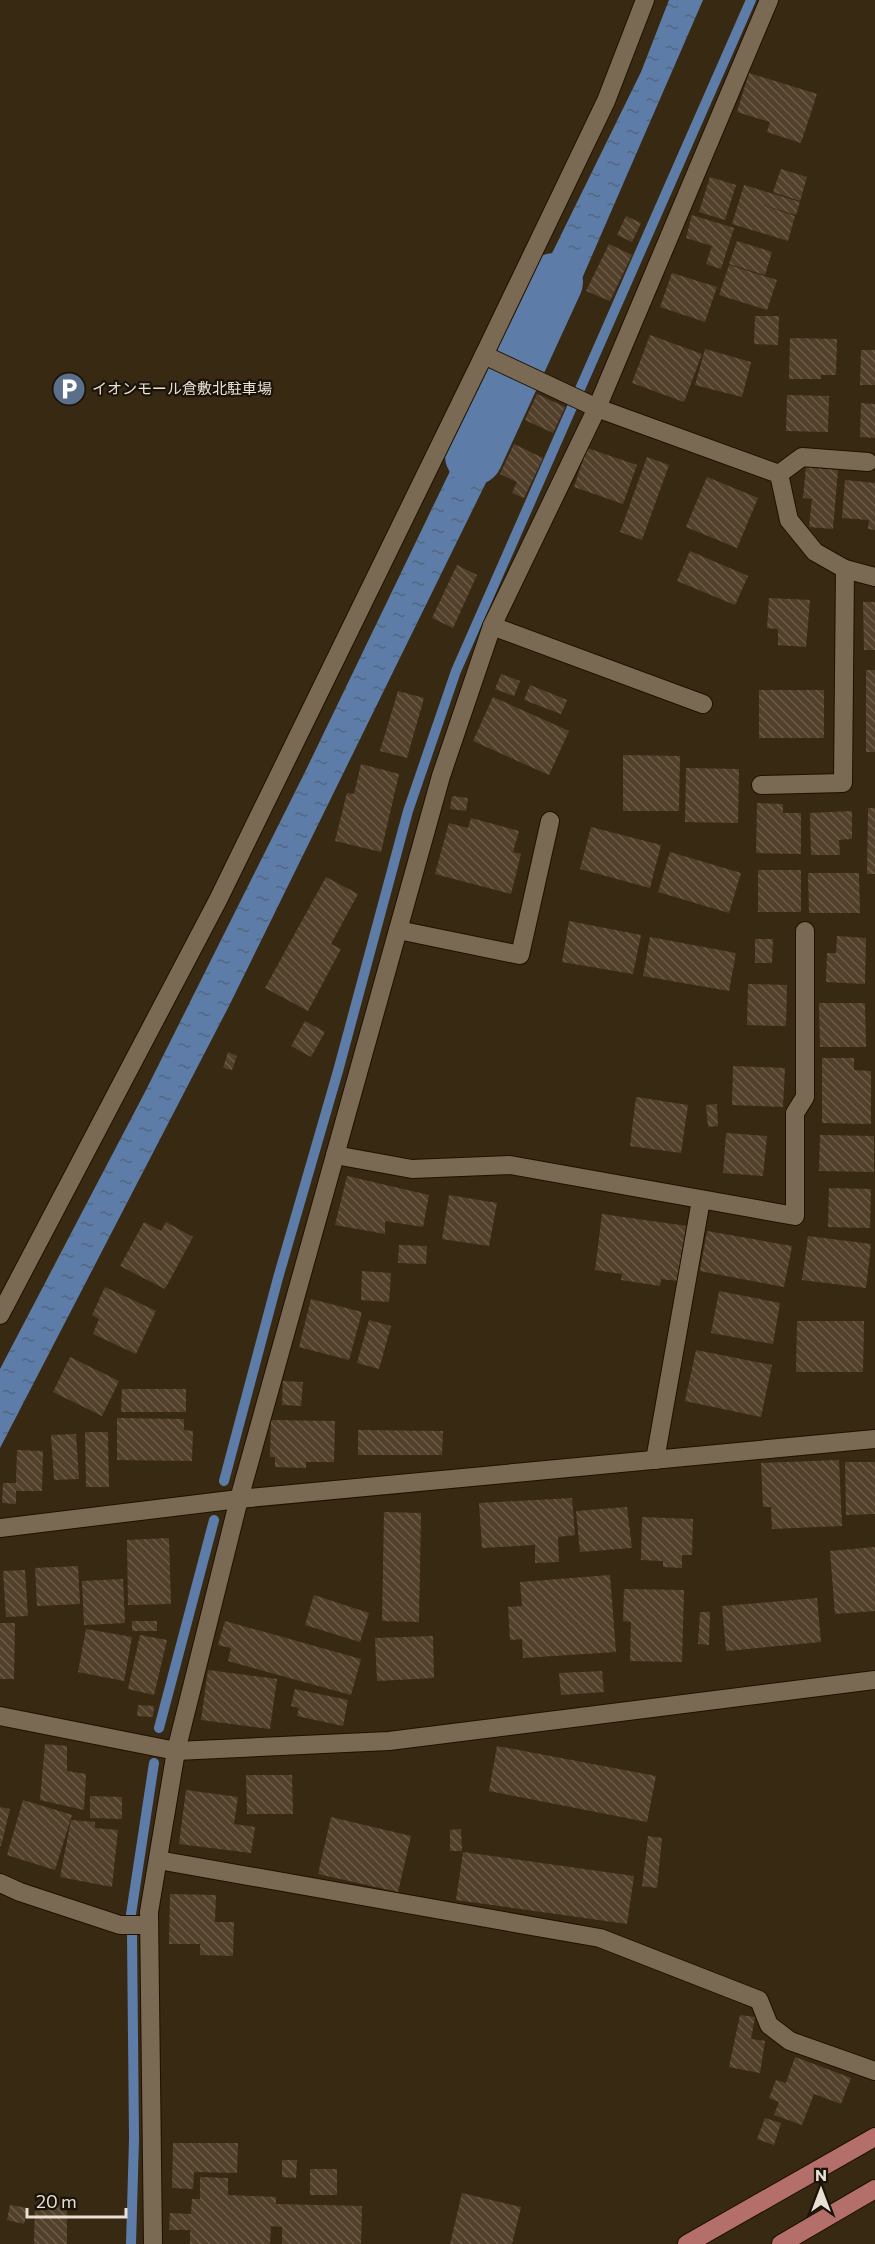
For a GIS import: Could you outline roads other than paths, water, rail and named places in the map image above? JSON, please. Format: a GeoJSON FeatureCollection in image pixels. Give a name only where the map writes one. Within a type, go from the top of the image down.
{"type":"FeatureCollection","features":[{"type":"Feature","properties":{"kind":"main road"},"geometry":{"type":"LineString","coordinates":[[687,2244],[875,2138]]}},
{"type":"Feature","properties":{"kind":"main road"},"geometry":{"type":"LineString","coordinates":[[781,2244],[875,2188]]}},
{"type":"Feature","properties":{"kind":"street"},"geometry":{"type":"LineString","coordinates":[[0,1315],[218,900],[490,358],[606,101],[645,0]]}},
{"type":"Feature","properties":{"kind":"street"},"geometry":{"type":"LineString","coordinates":[[153,2244],[149,1912],[176,1751],[239,1499],[441,776],[492,626],[597,408],[769,0]]}},
{"type":"Feature","properties":{"kind":"street"},"geometry":{"type":"LineString","coordinates":[[490,358],[597,408],[779,474]]}},
{"type":"Feature","properties":{"kind":"street"},"geometry":{"type":"LineString","coordinates":[[779,474],[802,457],[868,462]]}},
{"type":"Feature","properties":{"kind":"street"},"geometry":{"type":"LineString","coordinates":[[779,474],[789,520],[815,552],[845,569],[875,577]]}},
{"type":"Feature","properties":{"kind":"street"},"geometry":{"type":"LineString","coordinates":[[761,785],[843,783],[845,569]]}},
{"type":"Feature","properties":{"kind":"street"},"geometry":{"type":"LineString","coordinates":[[492,626],[703,704]]}},
{"type":"Feature","properties":{"kind":"street"},"geometry":{"type":"LineString","coordinates":[[398,930],[520,955],[550,821]]}},
{"type":"Feature","properties":{"kind":"street"},"geometry":{"type":"LineString","coordinates":[[335,1155],[412,1169],[510,1165],[795,1216],[795,1113],[805,1097],[805,931]]}},
{"type":"Feature","properties":{"kind":"street"},"geometry":{"type":"LineString","coordinates":[[655,1460],[701,1200]]}},
{"type":"Feature","properties":{"kind":"street"},"geometry":{"type":"LineString","coordinates":[[0,1528],[239,1499],[875,1439]]}},
{"type":"Feature","properties":{"kind":"street"},"geometry":{"type":"LineString","coordinates":[[0,1716],[176,1751],[389,1741],[875,1680]]}},
{"type":"Feature","properties":{"kind":"street"},"geometry":{"type":"LineString","coordinates":[[158,1860],[600,1938],[759,2000],[769,2025],[790,2042],[875,2071]]}},
{"type":"Feature","properties":{"kind":"street"},"geometry":{"type":"LineString","coordinates":[[0,1883],[20,1892],[120,1925],[149,1925]]}},
{"type":"Feature","properties":{"kind":"water"},"geometry":{"type":"Polygon","coordinates":[[[669,0],[703,0],[544,366],[506,347],[641,72],[669,0]]]}},
{"type":"Feature","properties":{"kind":"water"},"geometry":{"type":"Polygon","coordinates":[[[503,381],[528,397],[229,1006],[0,1448],[0,1369],[145,1092],[305,772],[492,384],[503,381]]]}},
{"type":"Feature","properties":{"kind":"waterway"},"geometry":{"type":"LineString","coordinates":[[224,1481],[408,811],[456,671],[751,0]]}},
{"type":"Feature","properties":{"kind":"waterway"},"geometry":{"type":"LineString","coordinates":[[474,456],[554,282]]}},
{"type":"Feature","properties":{"kind":"waterway"},"geometry":{"type":"LineString","coordinates":[[159,1728],[214,1520]]}},
{"type":"Feature","properties":{"kind":"waterway"},"geometry":{"type":"LineString","coordinates":[[131,1914],[154,1763]]}},
{"type":"Feature","properties":{"kind":"waterway"},"geometry":{"type":"LineString","coordinates":[[131,2244],[134,2139],[132,1934]]}},
{"type":"Feature","properties":{"kind":"place","name":"イオンモール倉敷北駐車場"},"geometry":{"type":"Point","coordinates":[69,389]}}]}
